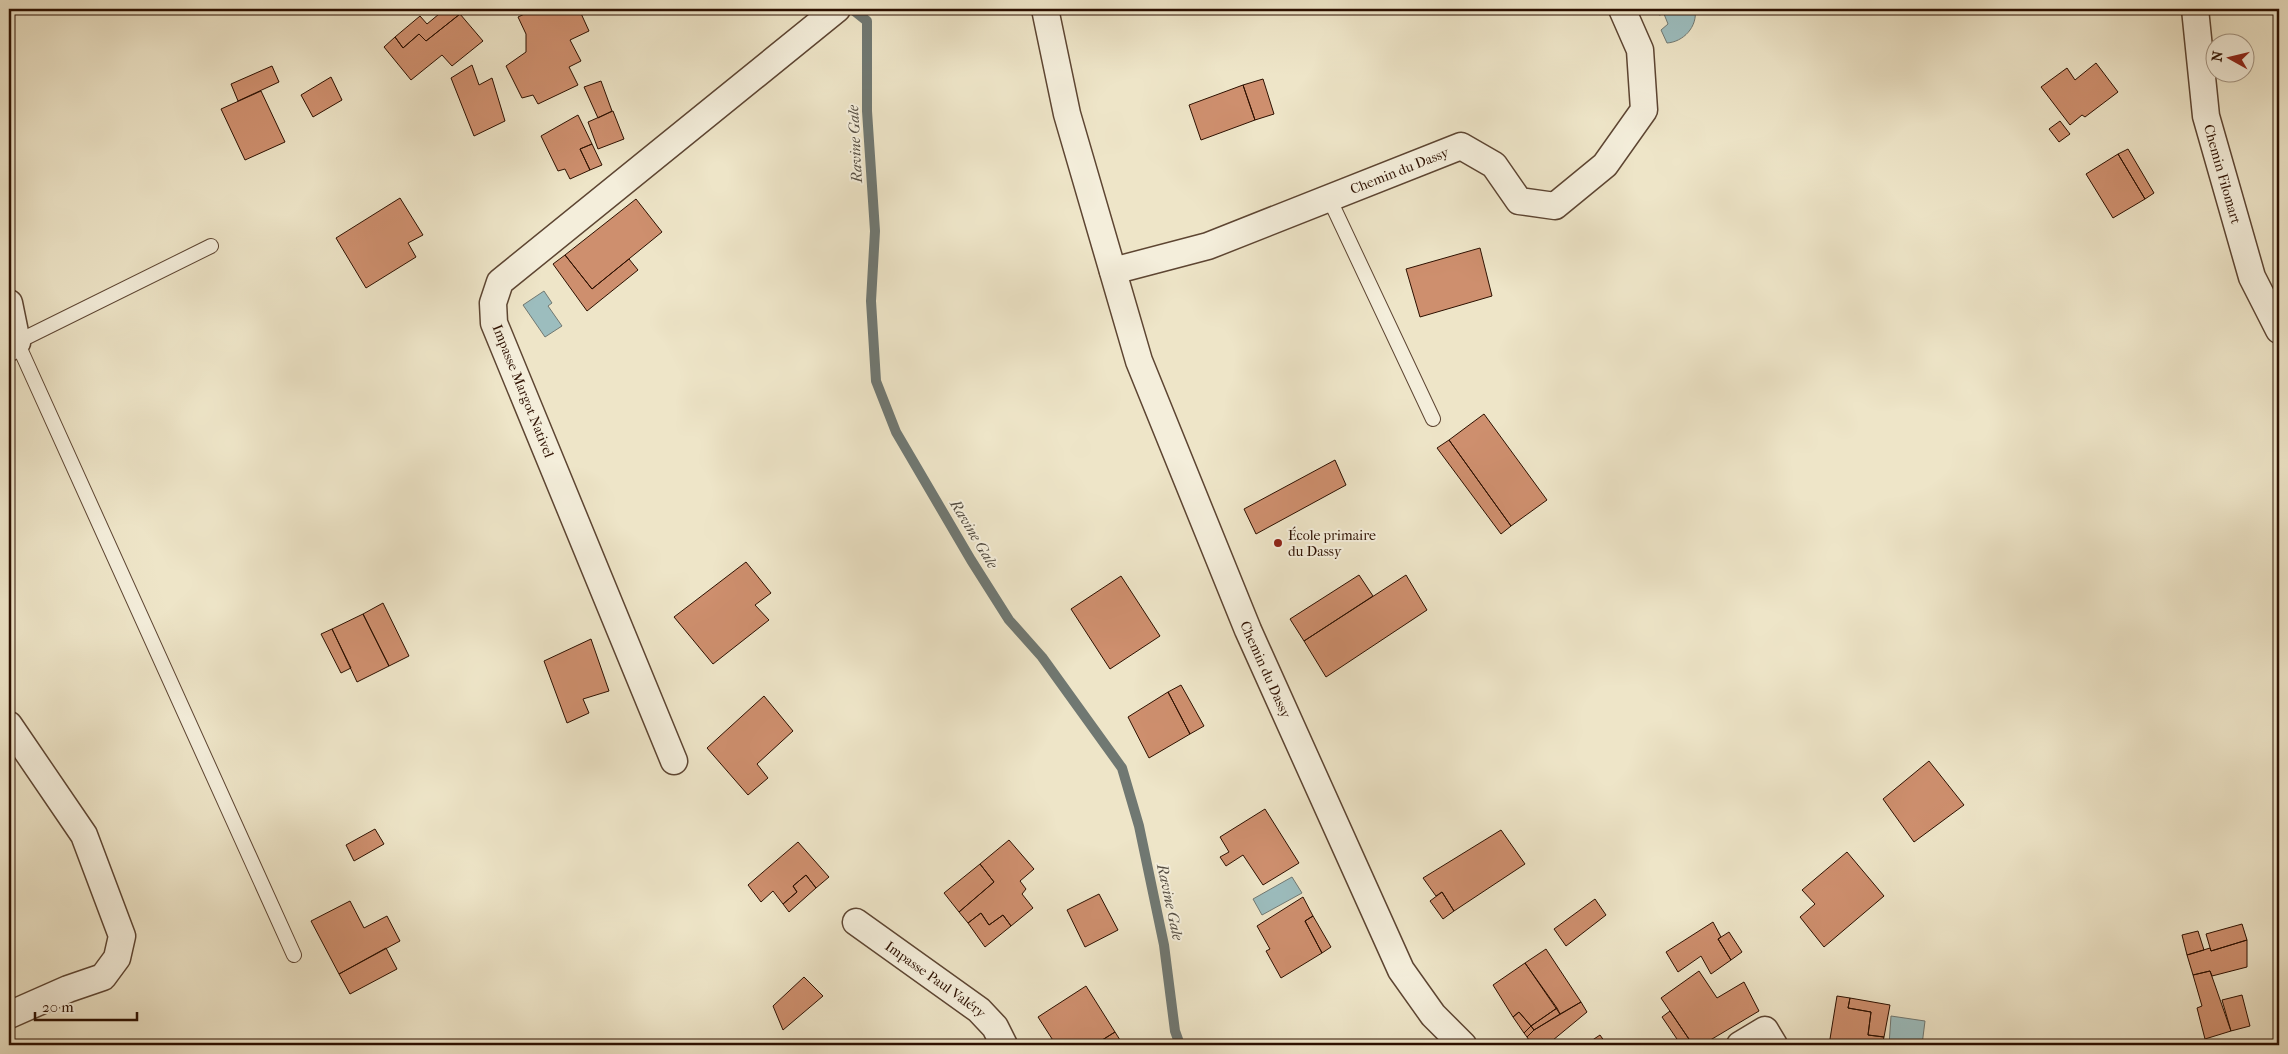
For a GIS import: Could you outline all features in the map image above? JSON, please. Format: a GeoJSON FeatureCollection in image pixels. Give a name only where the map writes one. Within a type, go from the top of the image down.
{"type":"FeatureCollection","features":[{"type":"Feature","properties":{"kind":"street","name":"Chemin du Dassy"},"geometry":{"type":"LineString","coordinates":[[1045,9],[1068,114],[1139,361],[1248,630],[1397,961],[1433,1015],[1463,1045]]}},
{"type":"Feature","properties":{"kind":"street","name":"Chemin du Dassy"},"geometry":{"type":"LineString","coordinates":[[1113,271],[1208,246],[1461,146],[1494,165],[1518,201],[1555,206],[1605,165],[1644,110],[1640,50],[1622,9]]}},
{"type":"Feature","properties":{"kind":"street","name":"Chemin Filomart"},"geometry":{"type":"LineString","coordinates":[[2194,9],[2206,116],[2252,277],[2279,330]]}},
{"type":"Feature","properties":{"kind":"street","name":"Impasse Margot Nativel"},"geometry":{"type":"LineString","coordinates":[[674,761],[494,323],[493,302],[500,282],[833,12]]}},
{"type":"Feature","properties":{"kind":"street"},"geometry":{"type":"LineString","coordinates":[[9,303],[13,345]]}},
{"type":"Feature","properties":{"kind":"street"},"geometry":{"type":"LineString","coordinates":[[9,725],[84,835],[122,936],[117,958],[103,977],[68,989],[9,1015]]}},
{"type":"Feature","properties":{"kind":"street","name":"Impasse Paul Valéry"},"geometry":{"type":"LineString","coordinates":[[856,922],[979,1010],[995,1027],[1004,1045]]}},
{"type":"Feature","properties":{"kind":"street"},"geometry":{"type":"LineString","coordinates":[[1740,1045],[1765,1030],[1774,1045]]}},
{"type":"Feature","properties":{"kind":"lane"},"geometry":{"type":"LineString","coordinates":[[1329,198],[1433,419]]}},
{"type":"Feature","properties":{"kind":"lane"},"geometry":{"type":"LineString","coordinates":[[211,246],[13,345],[294,955]]}},
{"type":"Feature","properties":{"kind":"water"},"geometry":{"type":"Polygon","coordinates":[[[1658,9],[1695,9],[1692,27],[1684,37],[1667,43],[1661,30],[1668,24],[1664,14],[1659,15],[1658,9]]]}},
{"type":"Feature","properties":{"kind":"water"},"geometry":{"type":"Polygon","coordinates":[[[544,291],[552,303],[548,306],[562,326],[545,337],[523,305],[544,291]]]}},
{"type":"Feature","properties":{"kind":"water"},"geometry":{"type":"Polygon","coordinates":[[[1292,877],[1302,893],[1262,915],[1253,899],[1292,877]]]}},
{"type":"Feature","properties":{"kind":"water"},"geometry":{"type":"Polygon","coordinates":[[[1891,1016],[1925,1021],[1922,1045],[1889,1045],[1891,1016]]]}},
{"type":"Feature","properties":{"kind":"building"},"geometry":{"type":"Polygon","coordinates":[[[445,9],[456,9],[460,14],[426,41],[419,34],[403,48],[395,37],[420,16],[427,24],[445,9]]]}},
{"type":"Feature","properties":{"kind":"building"},"geometry":{"type":"Polygon","coordinates":[[[535,9],[579,9],[589,31],[570,40],[581,61],[569,67],[578,85],[538,104],[533,95],[522,98],[506,66],[526,52],[526,34],[518,17],[535,9]]]}},
{"type":"Feature","properties":{"kind":"building"},"geometry":{"type":"Polygon","coordinates":[[[460,14],[483,41],[452,66],[442,55],[411,80],[384,47],[395,37],[403,48],[419,34],[426,41],[460,14]]]}},
{"type":"Feature","properties":{"kind":"building"},"geometry":{"type":"Polygon","coordinates":[[[2096,63],[2118,92],[2085,117],[2082,115],[2070,125],[2041,87],[2067,68],[2075,80],[2096,63]]]}},
{"type":"Feature","properties":{"kind":"building"},"geometry":{"type":"Polygon","coordinates":[[[472,65],[479,85],[492,78],[505,121],[474,136],[451,78],[472,65]]]}},
{"type":"Feature","properties":{"kind":"building"},"geometry":{"type":"Polygon","coordinates":[[[272,66],[279,82],[238,101],[231,84],[272,66]]]}},
{"type":"Feature","properties":{"kind":"building"},"geometry":{"type":"Polygon","coordinates":[[[331,77],[342,100],[313,117],[301,95],[331,77]]]}},
{"type":"Feature","properties":{"kind":"building"},"geometry":{"type":"Polygon","coordinates":[[[1263,79],[1274,114],[1255,120],[1243,85],[1263,79]]]}},
{"type":"Feature","properties":{"kind":"building"},"geometry":{"type":"Polygon","coordinates":[[[601,81],[612,111],[598,118],[584,87],[601,81]]]}},
{"type":"Feature","properties":{"kind":"building"},"geometry":{"type":"Polygon","coordinates":[[[1243,85],[1255,120],[1201,140],[1189,105],[1243,85]]]}},
{"type":"Feature","properties":{"kind":"building"},"geometry":{"type":"Polygon","coordinates":[[[261,91],[285,142],[245,160],[221,109],[261,91]]]}},
{"type":"Feature","properties":{"kind":"building"},"geometry":{"type":"Polygon","coordinates":[[[613,111],[624,139],[598,149],[588,122],[613,111]]]}},
{"type":"Feature","properties":{"kind":"building"},"geometry":{"type":"Polygon","coordinates":[[[578,115],[592,144],[580,149],[590,170],[570,179],[565,169],[558,171],[541,136],[578,115]]]}},
{"type":"Feature","properties":{"kind":"building"},"geometry":{"type":"Polygon","coordinates":[[[2060,121],[2070,134],[2059,142],[2049,129],[2060,121]]]}},
{"type":"Feature","properties":{"kind":"building"},"geometry":{"type":"Polygon","coordinates":[[[592,144],[602,165],[590,170],[580,149],[592,144]]]}},
{"type":"Feature","properties":{"kind":"building"},"geometry":{"type":"Polygon","coordinates":[[[2128,149],[2154,193],[2145,199],[2118,154],[2128,149]]]}},
{"type":"Feature","properties":{"kind":"building"},"geometry":{"type":"Polygon","coordinates":[[[2118,154],[2145,199],[2113,218],[2086,174],[2118,154]]]}},
{"type":"Feature","properties":{"kind":"building"},"geometry":{"type":"Polygon","coordinates":[[[400,198],[423,235],[408,243],[416,257],[366,288],[336,238],[400,198]]]}},
{"type":"Feature","properties":{"kind":"building"},"geometry":{"type":"Polygon","coordinates":[[[636,199],[662,232],[592,289],[565,255],[636,199]]]}},
{"type":"Feature","properties":{"kind":"building"},"geometry":{"type":"Polygon","coordinates":[[[1480,248],[1492,296],[1420,317],[1406,269],[1480,248]]]}},
{"type":"Feature","properties":{"kind":"building"},"geometry":{"type":"Polygon","coordinates":[[[565,255],[592,289],[629,259],[638,270],[587,311],[553,264],[565,255]]]}},
{"type":"Feature","properties":{"kind":"building"},"geometry":{"type":"Polygon","coordinates":[[[1484,414],[1547,500],[1511,526],[1449,440],[1484,414]]]}},
{"type":"Feature","properties":{"kind":"building"},"geometry":{"type":"Polygon","coordinates":[[[1449,440],[1511,526],[1501,534],[1437,448],[1449,440]]]}},
{"type":"Feature","properties":{"kind":"building"},"geometry":{"type":"Polygon","coordinates":[[[1335,460],[1346,485],[1256,534],[1244,509],[1335,460]]]}},
{"type":"Feature","properties":{"kind":"building"},"geometry":{"type":"Polygon","coordinates":[[[746,562],[771,593],[755,605],[769,620],[713,664],[674,617],[746,562]]]}},
{"type":"Feature","properties":{"kind":"building"},"geometry":{"type":"Polygon","coordinates":[[[1359,575],[1373,596],[1304,641],[1290,619],[1359,575]]]}},
{"type":"Feature","properties":{"kind":"building"},"geometry":{"type":"Polygon","coordinates":[[[1406,575],[1427,610],[1326,677],[1304,641],[1406,575]]]}},
{"type":"Feature","properties":{"kind":"building"},"geometry":{"type":"Polygon","coordinates":[[[1121,576],[1160,636],[1110,669],[1071,609],[1121,576]]]}},
{"type":"Feature","properties":{"kind":"building"},"geometry":{"type":"Polygon","coordinates":[[[383,603],[409,656],[389,666],[363,614],[383,603]]]}},
{"type":"Feature","properties":{"kind":"building"},"geometry":{"type":"Polygon","coordinates":[[[363,614],[389,666],[357,682],[332,629],[363,614]]]}},
{"type":"Feature","properties":{"kind":"building"},"geometry":{"type":"Polygon","coordinates":[[[332,629],[351,668],[341,673],[321,634],[332,629]]]}},
{"type":"Feature","properties":{"kind":"building"},"geometry":{"type":"Polygon","coordinates":[[[591,639],[609,691],[583,699],[589,713],[567,723],[544,661],[591,639]]]}},
{"type":"Feature","properties":{"kind":"building"},"geometry":{"type":"Polygon","coordinates":[[[1181,685],[1204,726],[1190,734],[1168,692],[1181,685]]]}},
{"type":"Feature","properties":{"kind":"building"},"geometry":{"type":"Polygon","coordinates":[[[1168,692],[1190,734],[1149,758],[1128,717],[1168,692]]]}},
{"type":"Feature","properties":{"kind":"building"},"geometry":{"type":"Polygon","coordinates":[[[764,696],[793,731],[757,764],[768,778],[748,795],[707,748],[764,696]]]}},
{"type":"Feature","properties":{"kind":"building"},"geometry":{"type":"Polygon","coordinates":[[[1929,761],[1964,805],[1914,842],[1883,799],[1929,761]]]}},
{"type":"Feature","properties":{"kind":"building"},"geometry":{"type":"Polygon","coordinates":[[[1265,809],[1299,863],[1263,885],[1243,855],[1226,866],[1220,857],[1229,852],[1220,837],[1265,809]]]}},
{"type":"Feature","properties":{"kind":"building"},"geometry":{"type":"Polygon","coordinates":[[[375,829],[384,844],[354,861],[346,845],[375,829]]]}},
{"type":"Feature","properties":{"kind":"building"},"geometry":{"type":"Polygon","coordinates":[[[1501,830],[1525,864],[1454,911],[1442,892],[1436,896],[1423,878],[1501,830]]]}},
{"type":"Feature","properties":{"kind":"building"},"geometry":{"type":"Polygon","coordinates":[[[1009,840],[1034,869],[1020,881],[1026,889],[1022,894],[1033,908],[1011,926],[1003,915],[989,925],[981,913],[968,923],[959,912],[994,882],[980,864],[1009,840]]]}},
{"type":"Feature","properties":{"kind":"building"},"geometry":{"type":"Polygon","coordinates":[[[798,842],[829,877],[816,888],[806,875],[793,886],[797,892],[783,904],[773,891],[761,902],[748,885],[798,842]]]}},
{"type":"Feature","properties":{"kind":"building"},"geometry":{"type":"Polygon","coordinates":[[[1847,852],[1884,896],[1824,947],[1800,917],[1815,904],[1802,890],[1847,852]]]}},
{"type":"Feature","properties":{"kind":"building"},"geometry":{"type":"Polygon","coordinates":[[[980,864],[994,882],[959,912],[944,893],[980,864]]]}},
{"type":"Feature","properties":{"kind":"building"},"geometry":{"type":"Polygon","coordinates":[[[806,875],[816,888],[789,912],[783,904],[797,892],[793,886],[806,875]]]}},
{"type":"Feature","properties":{"kind":"building"},"geometry":{"type":"Polygon","coordinates":[[[1442,892],[1454,911],[1443,919],[1430,901],[1442,892]]]}},
{"type":"Feature","properties":{"kind":"building"},"geometry":{"type":"Polygon","coordinates":[[[1099,894],[1118,930],[1085,947],[1067,910],[1099,894]]]}},
{"type":"Feature","properties":{"kind":"building"},"geometry":{"type":"Polygon","coordinates":[[[1303,897],[1313,916],[1305,921],[1322,953],[1281,978],[1266,951],[1270,949],[1257,926],[1303,897]]]}},
{"type":"Feature","properties":{"kind":"building"},"geometry":{"type":"Polygon","coordinates":[[[1595,899],[1606,915],[1566,946],[1554,929],[1595,899]]]}},
{"type":"Feature","properties":{"kind":"building"},"geometry":{"type":"Polygon","coordinates":[[[350,901],[364,928],[387,916],[400,941],[339,974],[311,921],[350,901]]]}},
{"type":"Feature","properties":{"kind":"building"},"geometry":{"type":"Polygon","coordinates":[[[981,913],[989,925],[1003,915],[1011,926],[985,947],[968,923],[981,913]]]}},
{"type":"Feature","properties":{"kind":"building"},"geometry":{"type":"Polygon","coordinates":[[[1313,916],[1331,947],[1322,953],[1305,921],[1313,916]]]}},
{"type":"Feature","properties":{"kind":"building"},"geometry":{"type":"Polygon","coordinates":[[[1713,922],[1721,937],[1718,939],[1731,960],[1711,974],[1701,956],[1678,972],[1666,952],[1713,922]]]}},
{"type":"Feature","properties":{"kind":"building"},"geometry":{"type":"Polygon","coordinates":[[[2242,924],[2247,940],[2211,951],[2206,934],[2242,924]]]}},
{"type":"Feature","properties":{"kind":"building"},"geometry":{"type":"Polygon","coordinates":[[[2198,931],[2204,950],[2187,955],[2182,935],[2198,931]]]}},
{"type":"Feature","properties":{"kind":"building"},"geometry":{"type":"Polygon","coordinates":[[[1729,932],[1742,952],[1731,960],[1718,939],[1729,932]]]}},
{"type":"Feature","properties":{"kind":"building"},"geometry":{"type":"Polygon","coordinates":[[[2247,940],[2247,967],[2212,976],[2210,971],[2193,975],[2187,955],[2210,948],[2211,951],[2247,940]]]}},
{"type":"Feature","properties":{"kind":"building"},"geometry":{"type":"Polygon","coordinates":[[[386,948],[397,969],[350,994],[339,974],[386,948]]]}},
{"type":"Feature","properties":{"kind":"building"},"geometry":{"type":"Polygon","coordinates":[[[1546,949],[1581,1002],[1560,1014],[1525,963],[1546,949]]]}},
{"type":"Feature","properties":{"kind":"building"},"geometry":{"type":"Polygon","coordinates":[[[1525,963],[1557,1008],[1531,1026],[1519,1012],[1513,1017],[1493,985],[1525,963]]]}},
{"type":"Feature","properties":{"kind":"building"},"geometry":{"type":"Polygon","coordinates":[[[1699,971],[1717,998],[1744,982],[1759,1011],[1702,1045],[1693,1045],[1661,998],[1699,971]]]}},
{"type":"Feature","properties":{"kind":"building"},"geometry":{"type":"Polygon","coordinates":[[[2210,971],[2231,1031],[2205,1039],[2197,1008],[2202,1006],[2193,975],[2210,971]]]}},
{"type":"Feature","properties":{"kind":"building"},"geometry":{"type":"Polygon","coordinates":[[[804,977],[823,996],[783,1030],[773,1006],[804,977]]]}},
{"type":"Feature","properties":{"kind":"building"},"geometry":{"type":"Polygon","coordinates":[[[1086,986],[1115,1032],[1099,1042],[1101,1045],[1056,1045],[1038,1017],[1086,986]]]}},
{"type":"Feature","properties":{"kind":"building"},"geometry":{"type":"Polygon","coordinates":[[[2242,995],[2250,1026],[2231,1031],[2222,1000],[2242,995]]]}},
{"type":"Feature","properties":{"kind":"building"},"geometry":{"type":"Polygon","coordinates":[[[1837,996],[1850,998],[1848,1008],[1871,1012],[1868,1035],[1884,1037],[1882,1045],[1829,1045],[1837,996]]]}},
{"type":"Feature","properties":{"kind":"building"},"geometry":{"type":"Polygon","coordinates":[[[1850,998],[1890,1005],[1884,1037],[1868,1035],[1871,1012],[1848,1008],[1850,998]]]}},
{"type":"Feature","properties":{"kind":"building"},"geometry":{"type":"Polygon","coordinates":[[[1581,1002],[1587,1012],[1547,1045],[1532,1045],[1527,1037],[1534,1030],[1581,1002]]]}},
{"type":"Feature","properties":{"kind":"building"},"geometry":{"type":"Polygon","coordinates":[[[1557,1008],[1560,1014],[1534,1030],[1531,1026],[1557,1008]]]}},
{"type":"Feature","properties":{"kind":"building"},"geometry":{"type":"Polygon","coordinates":[[[1670,1011],[1693,1045],[1681,1045],[1662,1017],[1670,1011]]]}},
{"type":"Feature","properties":{"kind":"building"},"geometry":{"type":"Polygon","coordinates":[[[1519,1012],[1531,1026],[1524,1033],[1513,1017],[1519,1012]]]}},
{"type":"Feature","properties":{"kind":"building"},"geometry":{"type":"Polygon","coordinates":[[[1531,1026],[1534,1030],[1527,1037],[1524,1033],[1531,1026]]]}},
{"type":"Feature","properties":{"kind":"building"},"geometry":{"type":"Polygon","coordinates":[[[1115,1032],[1120,1040],[1111,1045],[1101,1045],[1099,1042],[1115,1032]]]}},
{"type":"Feature","properties":{"kind":"building"},"geometry":{"type":"Polygon","coordinates":[[[1600,1035],[1607,1045],[1585,1045],[1600,1035]]]}},
{"type":"Feature","properties":{"kind":"waterway","name":"Ravine Gale"},"geometry":{"type":"LineString","coordinates":[[852,9],[867,21],[867,111],[875,231],[871,301],[876,381],[896,432],[971,560],[1009,620],[1042,657],[1122,768],[1139,826],[1164,945],[1175,1031],[1180,1045]]}},
{"type":"Feature","properties":{"kind":"place","name":"École primaire du Dassy"},"geometry":{"type":"Point","coordinates":[1278,543]}}]}
